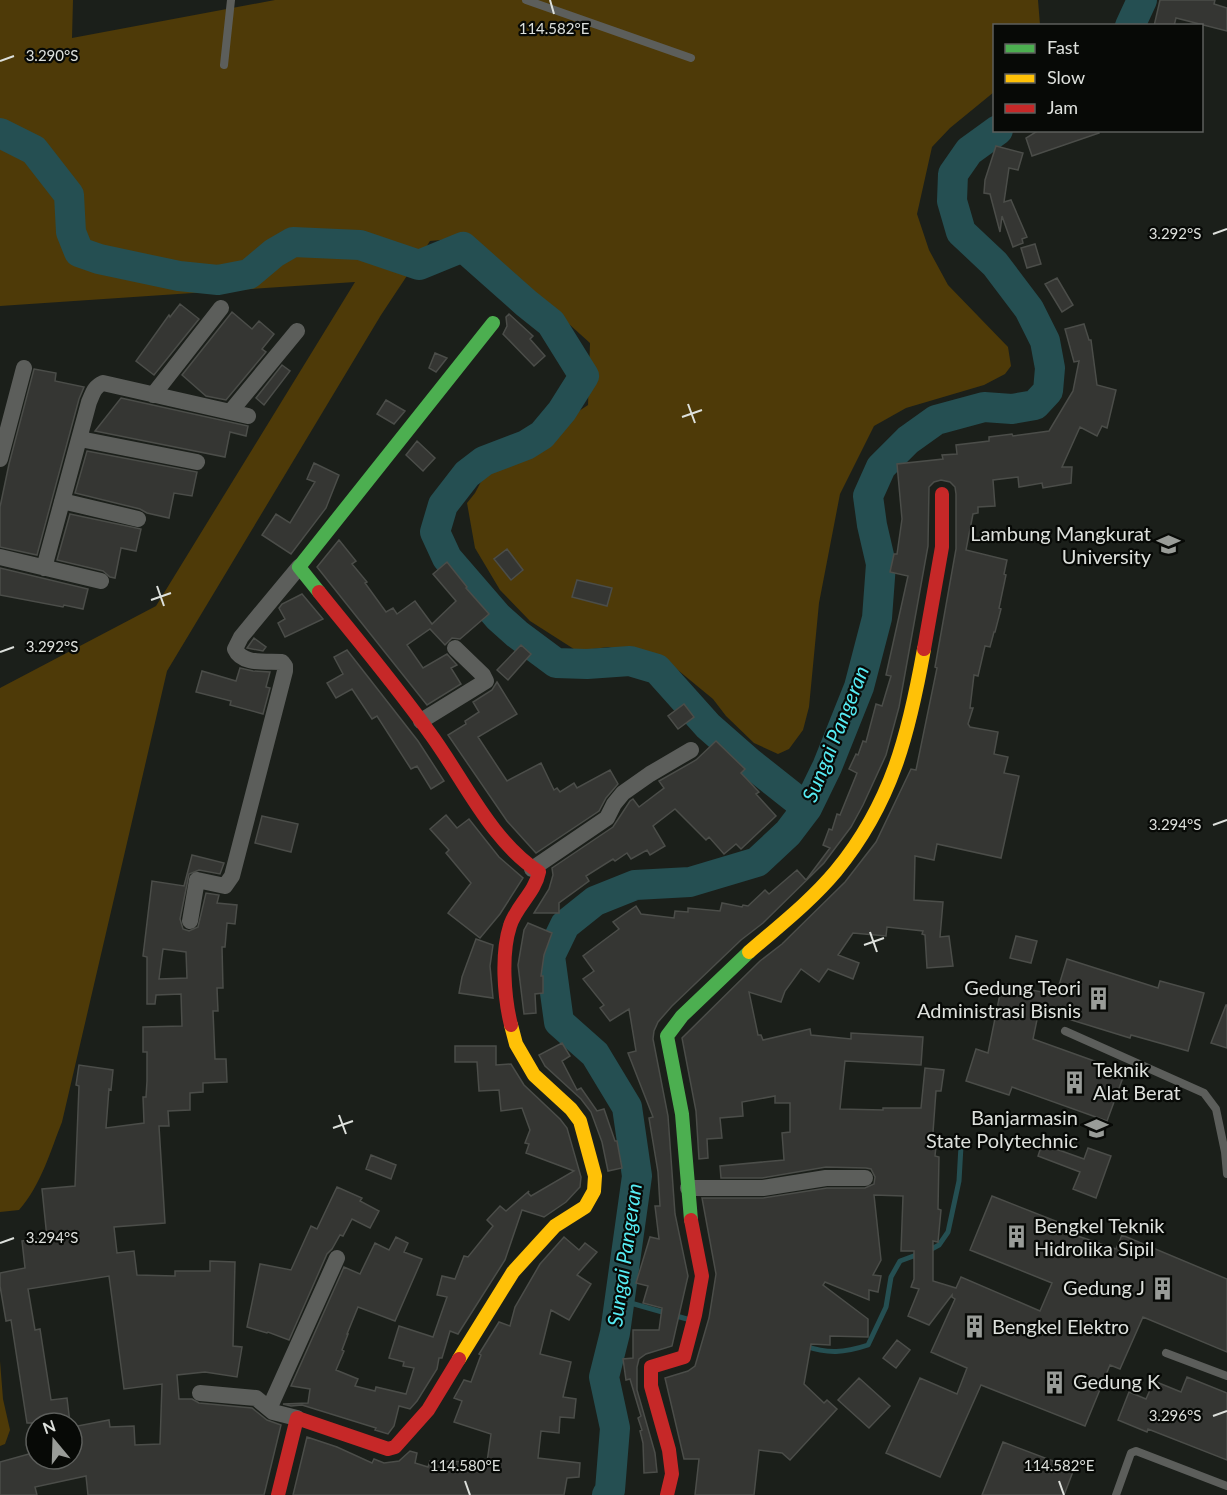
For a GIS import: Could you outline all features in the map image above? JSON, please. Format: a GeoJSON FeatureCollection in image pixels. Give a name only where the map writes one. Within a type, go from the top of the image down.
{"type":"FeatureCollection","features":[{"type":"Feature","properties":{"kind":"street"},"geometry":{"type":"LineString","coordinates":[[153,395],[221,308]]}},
{"type":"Feature","properties":{"kind":"street"},"geometry":{"type":"LineString","coordinates":[[190,921],[197,880],[225,886],[232,876],[285,671],[282,662],[248,660],[238,655],[235,649],[241,637],[493,323]]}},
{"type":"Feature","properties":{"kind":"street"},"geometry":{"type":"LineString","coordinates":[[231,411],[297,331]]}},
{"type":"Feature","properties":{"kind":"street"},"geometry":{"type":"LineString","coordinates":[[0,459],[24,368]]}},
{"type":"Feature","properties":{"kind":"street"},"geometry":{"type":"LineString","coordinates":[[45,568],[89,402],[98,385],[103,383],[248,416]]}},
{"type":"Feature","properties":{"kind":"street"},"geometry":{"type":"LineString","coordinates":[[80,439],[197,462]]}},
{"type":"Feature","properties":{"kind":"street"},"geometry":{"type":"LineString","coordinates":[[667,1495],[672,1474],[669,1450],[651,1386],[651,1367],[684,1357],[691,1335],[702,1276],[689,1213],[682,1114],[668,1041],[669,1030],[836,872],[876,811],[899,760],[913,710],[942,547],[942,494]]}},
{"type":"Feature","properties":{"kind":"street"},"geometry":{"type":"LineString","coordinates":[[62,501],[138,519]]}},
{"type":"Feature","properties":{"kind":"street"},"geometry":{"type":"LineString","coordinates":[[0,557],[101,581]]}},
{"type":"Feature","properties":{"kind":"street"},"geometry":{"type":"LineString","coordinates":[[200,1394],[256,1398],[269,1409],[388,1449],[395,1447],[428,1410],[513,1272],[555,1226],[585,1207],[594,1191],[595,1176],[580,1121],[571,1109],[534,1075],[516,1044],[510,1020],[504,965],[510,925],[537,882],[539,872],[532,869],[504,842],[421,721],[299,567]]}},
{"type":"Feature","properties":{"kind":"street"},"geometry":{"type":"LineString","coordinates":[[421,721],[486,681],[483,675],[455,648]]}},
{"type":"Feature","properties":{"kind":"street"},"geometry":{"type":"LineString","coordinates":[[532,869],[607,818],[622,793],[691,750]]}},
{"type":"Feature","properties":{"kind":"street"},"geometry":{"type":"LineString","coordinates":[[688,1188],[763,1188],[826,1179],[865,1178]]}},
{"type":"Feature","properties":{"kind":"street"},"geometry":{"type":"LineString","coordinates":[[269,1409],[337,1258]]}},
{"type":"Feature","properties":{"kind":"street"},"geometry":{"type":"LineString","coordinates":[[278,1495],[297,1418]]}},
{"type":"Feature","properties":{"kind":"lane"},"geometry":{"type":"LineString","coordinates":[[224,65],[231,0]]}},
{"type":"Feature","properties":{"kind":"lane"},"geometry":{"type":"LineString","coordinates":[[525,0],[691,58]]}},
{"type":"Feature","properties":{"kind":"lane"},"geometry":{"type":"LineString","coordinates":[[1065,1031],[1204,1093],[1216,1109],[1227,1174]]}},
{"type":"Feature","properties":{"kind":"lane"},"geometry":{"type":"LineString","coordinates":[[1166,1353],[1227,1376]]}},
{"type":"Feature","properties":{"kind":"lane"},"geometry":{"type":"LineString","coordinates":[[1116,1495],[1131,1453],[1136,1451],[1227,1486]]}},
{"type":"Feature","properties":{"kind":"shaded area"},"geometry":{"type":"Polygon","coordinates":[[[0,0],[73,0],[72,38],[275,0],[1038,0],[1040,24],[993,24],[993,93],[950,128],[932,147],[917,214],[929,250],[948,285],[1008,347],[1011,366],[1005,374],[984,385],[906,408],[874,426],[840,494],[819,603],[809,707],[803,730],[789,749],[778,754],[754,743],[726,716],[713,699],[662,657],[608,647],[577,651],[530,621],[500,590],[475,548],[467,503],[485,474],[588,405],[590,343],[472,237],[430,241],[381,315],[167,671],[62,1122],[44,1168],[27,1200],[19,1210],[0,1212],[0,688],[156,606],[355,282],[0,306],[0,0]]]}},
{"type":"Feature","properties":{"kind":"shaded area"},"geometry":{"type":"Polygon","coordinates":[[[0,1361],[3,1399],[10,1430],[5,1444],[0,1446],[0,1361]]]}},
{"type":"Feature","properties":{"kind":"building"},"geometry":{"type":"Polygon","coordinates":[[[1160,0],[1215,0],[1214,4],[1227,8],[1227,31],[1176,18],[1174,24],[1154,24],[1160,0]]]}},
{"type":"Feature","properties":{"kind":"building"},"geometry":{"type":"Polygon","coordinates":[[[1036,132],[1099,133],[1032,156],[1026,138],[1036,132]]]}},
{"type":"Feature","properties":{"kind":"building"},"geometry":{"type":"Polygon","coordinates":[[[996,146],[1023,153],[1018,170],[1009,168],[1004,202],[1011,200],[1027,237],[1022,239],[1023,243],[1013,247],[1002,216],[1000,232],[990,194],[984,193],[985,180],[996,146]]]}},
{"type":"Feature","properties":{"kind":"building"},"geometry":{"type":"Polygon","coordinates":[[[1035,244],[1041,264],[1027,268],[1021,248],[1035,244]]]}},
{"type":"Feature","properties":{"kind":"building"},"geometry":{"type":"Polygon","coordinates":[[[1057,278],[1073,305],[1062,312],[1045,284],[1057,278]]]}},
{"type":"Feature","properties":{"kind":"building"},"geometry":{"type":"Polygon","coordinates":[[[180,304],[199,319],[154,375],[136,361],[169,315],[170,317],[180,304]]]}},
{"type":"Feature","properties":{"kind":"building"},"geometry":{"type":"Polygon","coordinates":[[[232,312],[252,329],[259,321],[274,334],[262,349],[266,352],[226,400],[206,396],[182,375],[232,312]]]}},
{"type":"Feature","properties":{"kind":"building"},"geometry":{"type":"Polygon","coordinates":[[[509,314],[533,336],[530,339],[545,356],[534,366],[503,334],[507,326],[506,317],[509,314]]]}},
{"type":"Feature","properties":{"kind":"building"},"geometry":{"type":"Polygon","coordinates":[[[1084,324],[1089,340],[1091,340],[1097,385],[1116,390],[1107,428],[1102,426],[1097,436],[1080,427],[1062,467],[1072,467],[1071,483],[1043,488],[1042,483],[1019,487],[1018,477],[993,480],[995,506],[978,507],[978,513],[973,514],[966,550],[1007,560],[999,608],[1001,609],[995,632],[990,647],[985,646],[978,676],[974,675],[970,708],[973,708],[968,724],[970,727],[998,732],[994,754],[1008,757],[1004,773],[1019,776],[1001,858],[937,844],[934,860],[915,856],[914,900],[943,902],[940,937],[949,936],[953,966],[927,968],[923,931],[887,927],[886,936],[853,933],[838,955],[859,963],[853,979],[828,969],[819,982],[801,969],[785,991],[781,1002],[749,992],[758,1035],[761,1035],[763,1040],[810,1029],[811,1035],[851,1039],[851,1033],[923,1037],[921,1065],[845,1061],[840,1109],[921,1108],[925,1068],[944,1070],[941,1091],[936,1091],[932,1146],[936,1146],[935,1156],[939,1157],[938,1209],[941,1210],[938,1242],[933,1241],[933,1281],[956,1288],[961,1277],[1040,1311],[1052,1283],[970,1250],[992,1196],[1063,1224],[1060,1230],[1116,1249],[1122,1235],[1227,1279],[1227,1352],[1143,1317],[1120,1369],[1110,1365],[1085,1426],[981,1385],[940,1477],[886,1453],[920,1378],[957,1394],[967,1368],[931,1352],[955,1299],[952,1295],[929,1325],[908,1316],[919,1289],[911,1287],[914,1279],[914,1251],[901,1251],[903,1196],[874,1195],[881,1260],[873,1275],[881,1276],[878,1292],[869,1290],[869,1300],[825,1282],[823,1285],[868,1319],[868,1337],[830,1336],[830,1345],[811,1344],[804,1384],[824,1403],[827,1400],[837,1409],[790,1460],[782,1453],[759,1450],[754,1495],[695,1495],[699,1459],[684,1459],[665,1378],[688,1371],[695,1366],[709,1318],[716,1274],[702,1198],[763,1198],[827,1188],[865,1188],[874,1184],[875,1177],[871,1169],[826,1167],[762,1178],[721,1178],[720,1166],[784,1160],[782,1133],[790,1132],[790,1103],[775,1103],[775,1096],[742,1102],[743,1116],[720,1118],[722,1138],[707,1139],[708,1158],[699,1159],[696,1111],[682,1038],[845,882],[876,842],[911,769],[916,770],[937,668],[935,667],[956,549],[956,494],[955,487],[950,482],[941,480],[929,487],[928,546],[899,707],[886,755],[863,805],[851,827],[824,863],[763,923],[741,940],[672,1006],[658,1022],[654,1031],[653,1039],[668,1116],[675,1214],[688,1276],[672,1346],[646,1354],[639,1359],[637,1367],[637,1390],[655,1453],[657,1472],[644,1473],[643,1443],[640,1431],[642,1430],[638,1418],[641,1416],[630,1379],[626,1380],[623,1359],[633,1358],[633,1330],[659,1330],[662,1308],[643,1303],[648,1286],[636,1283],[650,1237],[659,1239],[655,1206],[660,1206],[658,1172],[649,1118],[653,1117],[628,1053],[636,1051],[629,1009],[610,1021],[600,1008],[604,1005],[583,979],[594,971],[583,956],[619,929],[613,922],[636,906],[641,914],[674,918],[675,911],[688,912],[688,908],[720,911],[722,903],[748,906],[765,890],[769,894],[797,870],[806,880],[830,848],[823,845],[829,829],[832,830],[837,814],[840,815],[857,773],[849,769],[863,741],[866,742],[876,704],[882,706],[891,676],[886,675],[908,576],[890,572],[894,554],[897,554],[902,519],[897,464],[943,459],[942,455],[957,454],[956,445],[989,441],[989,437],[1049,431],[1073,391],[1079,361],[1074,362],[1065,329],[1084,324]]]}},
{"type":"Feature","properties":{"kind":"building"},"geometry":{"type":"Polygon","coordinates":[[[435,353],[447,358],[436,372],[429,368],[435,353]]]}},
{"type":"Feature","properties":{"kind":"building"},"geometry":{"type":"Polygon","coordinates":[[[282,365],[290,371],[264,405],[256,398],[282,365]]]}},
{"type":"Feature","properties":{"kind":"building"},"geometry":{"type":"Polygon","coordinates":[[[34,369],[56,373],[55,381],[84,387],[37,555],[0,547],[0,507],[34,369]]]}},
{"type":"Feature","properties":{"kind":"building"},"geometry":{"type":"Polygon","coordinates":[[[121,398],[248,426],[246,436],[230,432],[225,457],[95,431],[121,398]]]}},
{"type":"Feature","properties":{"kind":"building"},"geometry":{"type":"Polygon","coordinates":[[[386,400],[405,411],[394,424],[377,414],[386,400]]]}},
{"type":"Feature","properties":{"kind":"building"},"geometry":{"type":"Polygon","coordinates":[[[417,441],[435,458],[423,471],[406,455],[417,441]]]}},
{"type":"Feature","properties":{"kind":"building"},"geometry":{"type":"Polygon","coordinates":[[[87,451],[197,472],[192,496],[174,493],[169,518],[75,493],[87,451]]]}},
{"type":"Feature","properties":{"kind":"building"},"geometry":{"type":"Polygon","coordinates":[[[314,463],[339,475],[326,508],[291,554],[262,535],[276,514],[290,523],[315,482],[307,479],[314,463]]]}},
{"type":"Feature","properties":{"kind":"building"},"geometry":{"type":"Polygon","coordinates":[[[70,514],[141,529],[136,551],[121,548],[115,578],[103,571],[57,560],[70,514]]]}},
{"type":"Feature","properties":{"kind":"building"},"geometry":{"type":"Polygon","coordinates":[[[339,540],[356,561],[352,564],[367,582],[365,583],[386,612],[393,608],[397,614],[415,601],[432,624],[456,601],[433,574],[447,562],[489,614],[460,639],[452,638],[445,645],[430,629],[407,645],[423,668],[447,654],[457,665],[451,668],[461,684],[427,705],[317,567],[339,540]]]}},
{"type":"Feature","properties":{"kind":"building"},"geometry":{"type":"Polygon","coordinates":[[[507,549],[523,570],[511,580],[494,559],[507,549]]]}},
{"type":"Feature","properties":{"kind":"building"},"geometry":{"type":"Polygon","coordinates":[[[0,568],[88,589],[83,609],[0,595],[0,568]]]}},
{"type":"Feature","properties":{"kind":"building"},"geometry":{"type":"Polygon","coordinates":[[[577,580],[612,588],[607,606],[572,597],[577,580]]]}},
{"type":"Feature","properties":{"kind":"building"},"geometry":{"type":"Polygon","coordinates":[[[302,594],[323,619],[285,637],[278,623],[285,619],[279,608],[282,604],[302,594]]]}},
{"type":"Feature","properties":{"kind":"building"},"geometry":{"type":"Polygon","coordinates":[[[254,638],[266,647],[263,651],[247,648],[254,638]]]}},
{"type":"Feature","properties":{"kind":"building"},"geometry":{"type":"Polygon","coordinates":[[[521,645],[531,654],[508,680],[497,670],[521,645]]]}},
{"type":"Feature","properties":{"kind":"building"},"geometry":{"type":"Polygon","coordinates":[[[347,650],[418,741],[444,781],[431,789],[417,766],[411,769],[377,716],[372,719],[352,689],[336,698],[327,683],[343,674],[334,657],[347,650]]]}},
{"type":"Feature","properties":{"kind":"building"},"geometry":{"type":"Polygon","coordinates":[[[240,668],[270,672],[266,687],[270,688],[263,714],[230,705],[231,701],[196,692],[202,671],[236,681],[240,668]]]}},
{"type":"Feature","properties":{"kind":"building"},"geometry":{"type":"Polygon","coordinates":[[[497,682],[517,714],[478,737],[507,781],[541,763],[554,790],[557,788],[560,792],[574,783],[577,788],[610,770],[618,784],[599,811],[536,853],[507,821],[448,735],[466,724],[465,721],[479,712],[473,702],[492,690],[497,682]]]}},
{"type":"Feature","properties":{"kind":"building"},"geometry":{"type":"Polygon","coordinates":[[[684,704],[694,717],[678,729],[668,716],[684,704]]]}},
{"type":"Feature","properties":{"kind":"building"},"geometry":{"type":"Polygon","coordinates":[[[716,741],[745,769],[741,773],[759,792],[756,794],[776,816],[741,849],[736,844],[724,854],[709,837],[706,840],[675,809],[653,826],[665,846],[650,855],[647,850],[631,859],[627,853],[615,861],[613,859],[586,876],[589,881],[559,903],[559,913],[534,913],[549,889],[553,875],[552,868],[613,827],[630,801],[633,799],[639,807],[664,788],[659,781],[696,760],[716,741]]]}},
{"type":"Feature","properties":{"kind":"building"},"geometry":{"type":"Polygon","coordinates":[[[446,815],[457,828],[469,819],[499,857],[523,878],[500,914],[480,938],[448,913],[471,883],[446,853],[449,850],[430,829],[446,815]]]}},
{"type":"Feature","properties":{"kind":"building"},"geometry":{"type":"Polygon","coordinates":[[[262,816],[298,824],[291,852],[255,843],[262,816]]]}},
{"type":"Feature","properties":{"kind":"building"},"geometry":{"type":"Polygon","coordinates":[[[192,855],[224,863],[220,874],[199,870],[189,874],[180,919],[183,929],[189,931],[198,927],[206,893],[219,895],[217,903],[237,905],[235,924],[227,923],[225,947],[222,947],[223,988],[217,988],[218,1011],[213,1011],[215,1059],[226,1059],[227,1082],[203,1083],[203,1092],[190,1093],[190,1110],[168,1111],[169,1126],[159,1126],[165,1223],[114,1227],[117,1253],[134,1251],[137,1275],[175,1276],[175,1271],[210,1271],[210,1261],[235,1262],[233,1346],[242,1347],[237,1377],[205,1372],[177,1375],[179,1399],[252,1408],[267,1420],[281,1425],[264,1495],[88,1495],[86,1476],[35,1487],[37,1495],[0,1495],[0,1462],[24,1455],[24,1471],[84,1471],[84,1425],[109,1420],[110,1427],[134,1426],[135,1445],[160,1444],[162,1384],[124,1389],[109,1276],[28,1289],[35,1330],[40,1329],[51,1400],[67,1398],[69,1411],[25,1411],[11,1320],[6,1321],[0,1286],[0,1273],[25,1268],[22,1241],[47,1238],[42,1189],[75,1186],[79,1086],[76,1085],[79,1065],[113,1070],[106,1128],[144,1123],[143,1097],[146,1097],[147,1052],[143,1052],[143,1027],[182,1026],[181,994],[156,995],[155,1004],[147,1004],[147,957],[143,956],[152,881],[184,886],[192,855]],[[163,949],[159,979],[187,978],[186,952],[163,949]]]}},
{"type":"Feature","properties":{"kind":"building"},"geometry":{"type":"Polygon","coordinates":[[[528,923],[552,933],[544,955],[541,976],[543,976],[543,993],[535,994],[536,1013],[524,1014],[518,965],[524,930],[528,923]]]}},
{"type":"Feature","properties":{"kind":"building"},"geometry":{"type":"Polygon","coordinates":[[[1016,936],[1037,941],[1031,963],[1010,958],[1016,936]]]}},
{"type":"Feature","properties":{"kind":"building"},"geometry":{"type":"Polygon","coordinates":[[[476,939],[493,945],[490,966],[493,998],[459,993],[462,977],[476,939]]]}},
{"type":"Feature","properties":{"kind":"building"},"geometry":{"type":"Polygon","coordinates":[[[1067,959],[1158,988],[1160,981],[1204,993],[1188,1051],[1131,1035],[1130,1038],[1039,1010],[1033,1039],[1125,1072],[1107,1121],[1012,1087],[1009,1095],[966,1081],[976,1049],[988,1053],[1002,984],[1056,995],[1067,959]]]}},
{"type":"Feature","properties":{"kind":"building"},"geometry":{"type":"Polygon","coordinates":[[[1227,1005],[1227,1048],[1211,1043],[1227,1005]]]}},
{"type":"Feature","properties":{"kind":"building"},"geometry":{"type":"Polygon","coordinates":[[[562,1043],[570,1056],[562,1061],[577,1090],[581,1088],[597,1111],[604,1109],[615,1141],[617,1141],[622,1168],[608,1171],[602,1142],[591,1112],[581,1099],[545,1066],[539,1055],[562,1043]]]}},
{"type":"Feature","properties":{"kind":"building"},"geometry":{"type":"Polygon","coordinates":[[[455,1046],[496,1046],[496,1065],[511,1064],[524,1085],[567,1128],[581,1177],[580,1187],[566,1202],[544,1217],[522,1210],[505,1260],[458,1334],[450,1331],[437,1369],[417,1401],[410,1409],[399,1406],[394,1426],[388,1434],[375,1430],[376,1428],[302,1405],[283,1404],[308,1403],[310,1389],[291,1386],[344,1267],[360,1274],[375,1243],[389,1250],[396,1237],[408,1243],[404,1252],[422,1259],[395,1321],[358,1307],[336,1370],[358,1379],[355,1386],[375,1391],[376,1387],[406,1394],[414,1368],[403,1366],[404,1362],[389,1358],[399,1326],[433,1337],[447,1297],[437,1295],[442,1276],[455,1279],[464,1256],[468,1257],[493,1226],[487,1220],[500,1206],[506,1211],[529,1191],[531,1196],[574,1171],[526,1153],[529,1144],[525,1143],[530,1130],[522,1108],[501,1111],[499,1090],[479,1091],[477,1062],[455,1062],[455,1046]]]}},
{"type":"Feature","properties":{"kind":"building"},"geometry":{"type":"Polygon","coordinates":[[[1042,1144],[1084,1159],[1088,1148],[1111,1156],[1096,1198],[1073,1189],[1080,1172],[1038,1156],[1042,1144]]]}},
{"type":"Feature","properties":{"kind":"building"},"geometry":{"type":"Polygon","coordinates":[[[371,1155],[396,1165],[391,1179],[366,1169],[371,1155]]]}},
{"type":"Feature","properties":{"kind":"building"},"geometry":{"type":"Polygon","coordinates":[[[337,1187],[362,1198],[360,1201],[379,1211],[370,1228],[352,1219],[343,1236],[340,1235],[327,1254],[289,1340],[247,1327],[260,1264],[291,1270],[311,1226],[317,1229],[337,1187]]]}},
{"type":"Feature","properties":{"kind":"building"},"geometry":{"type":"Polygon","coordinates":[[[564,1237],[579,1250],[585,1243],[597,1252],[577,1275],[591,1284],[569,1320],[551,1310],[540,1354],[571,1362],[563,1397],[576,1399],[574,1418],[560,1417],[559,1433],[541,1431],[538,1458],[580,1463],[579,1477],[567,1478],[564,1495],[293,1495],[307,1437],[337,1447],[372,1463],[374,1459],[384,1463],[399,1461],[410,1451],[417,1453],[415,1463],[428,1467],[430,1461],[487,1462],[491,1434],[454,1422],[462,1401],[454,1398],[464,1380],[471,1382],[481,1355],[479,1354],[499,1322],[510,1326],[515,1307],[540,1264],[564,1237]]]}},
{"type":"Feature","properties":{"kind":"building"},"geometry":{"type":"Polygon","coordinates":[[[897,1340],[910,1350],[896,1368],[883,1358],[897,1340]]]}},
{"type":"Feature","properties":{"kind":"building"},"geometry":{"type":"Polygon","coordinates":[[[1187,1377],[1227,1393],[1227,1460],[1148,1429],[1147,1432],[1118,1420],[1129,1392],[1146,1399],[1154,1381],[1181,1392],[1187,1377]]]}},
{"type":"Feature","properties":{"kind":"building"},"geometry":{"type":"Polygon","coordinates":[[[859,1378],[890,1406],[869,1428],[838,1400],[859,1378]]]}},
{"type":"Feature","properties":{"kind":"building"},"geometry":{"type":"Polygon","coordinates":[[[1003,1442],[1074,1469],[1064,1495],[982,1495],[1003,1442]]]}},
{"type":"Feature","properties":{"kind":"waterway"},"geometry":{"type":"LineString","coordinates":[[1131,24],[1142,0]]}},
{"type":"Feature","properties":{"kind":"waterway","name":"Sungai Pangeran"},"geometry":{"type":"LineString","coordinates":[[607,1495],[610,1490],[615,1428],[604,1377],[615,1333],[637,1176],[627,1107],[595,1054],[559,1022],[550,956],[565,925],[595,901],[635,885],[690,882],[757,862],[788,833],[807,808],[827,767],[859,687],[877,618],[881,564],[868,496],[881,467],[908,440],[936,420],[984,407],[1012,409],[1035,405],[1048,391],[1050,368],[1045,341],[1029,309],[995,264],[961,232],[952,201],[953,174],[969,151],[995,132]]}},
{"type":"Feature","properties":{"kind":"waterway"},"geometry":{"type":"LineString","coordinates":[[0,133],[34,150],[69,195],[71,232],[79,252],[99,259],[179,276],[218,280],[249,274],[274,253],[293,242],[360,245],[419,265],[463,247],[551,323],[584,376],[562,411],[542,435],[526,445],[484,461],[467,474],[443,505],[435,532],[447,558],[498,617],[556,663],[587,664],[630,661],[657,669],[708,726],[807,808]]}},
{"type":"Feature","properties":{"kind":"waterway"},"geometry":{"type":"LineString","coordinates":[[928,1251],[939,1245],[948,1232],[959,1181],[961,1146]]}},
{"type":"Feature","properties":{"kind":"waterway"},"geometry":{"type":"LineString","coordinates":[[805,1346],[836,1352],[868,1345],[886,1307],[891,1277],[900,1261],[919,1254]]}},
{"type":"Feature","properties":{"kind":"waterway"},"geometry":{"type":"LineString","coordinates":[[620,1300],[687,1319]]}},
{"type":"Feature","properties":{"kind":"traffic: fast"},"geometry":{"type":"LineString","coordinates":[[319,592],[299,567],[493,323]]}},
{"type":"Feature","properties":{"kind":"traffic: fast"},"geometry":{"type":"LineString","coordinates":[[691,1220],[682,1114],[667,1036],[682,1016],[749,952]]}},
{"type":"Feature","properties":{"kind":"traffic: slow"},"geometry":{"type":"LineString","coordinates":[[749,952],[816,893],[836,871],[871,819],[884,793],[904,738],[924,649]]}},
{"type":"Feature","properties":{"kind":"traffic: slow"},"geometry":{"type":"LineString","coordinates":[[459,1359],[513,1272],[555,1226],[585,1207],[594,1191],[595,1176],[580,1121],[571,1109],[534,1075],[516,1044],[511,1025]]}},
{"type":"Feature","properties":{"kind":"traffic: jam"},"geometry":{"type":"LineString","coordinates":[[924,649],[942,547],[942,494]]}},
{"type":"Feature","properties":{"kind":"traffic: jam"},"geometry":{"type":"LineString","coordinates":[[319,592],[416,714],[491,826],[521,858],[539,872],[534,886],[516,912],[507,937],[504,975],[511,1025]]}},
{"type":"Feature","properties":{"kind":"traffic: jam"},"geometry":{"type":"LineString","coordinates":[[667,1495],[672,1474],[669,1450],[651,1386],[651,1367],[684,1357],[702,1276],[691,1220]]}},
{"type":"Feature","properties":{"kind":"traffic: jam"},"geometry":{"type":"LineString","coordinates":[[278,1495],[297,1418],[388,1449],[395,1447],[428,1410],[459,1359]]}},
{"type":"Feature","properties":{"kind":"place","name":"Lambung Mangkurat University"},"geometry":{"type":"Point","coordinates":[1169,545]}},
{"type":"Feature","properties":{"kind":"place","name":"Gedung Teori Administrasi Bisnis"},"geometry":{"type":"Point","coordinates":[1099,999]}},
{"type":"Feature","properties":{"kind":"place","name":"Teknik Alat Berat"},"geometry":{"type":"Point","coordinates":[1075,1082]}},
{"type":"Feature","properties":{"kind":"place","name":"Banjarmasin State Polytechnic"},"geometry":{"type":"Point","coordinates":[1096,1129]}},
{"type":"Feature","properties":{"kind":"place","name":"Bengkel Teknik Hidrolika Sipil"},"geometry":{"type":"Point","coordinates":[1016,1237]}},
{"type":"Feature","properties":{"kind":"place","name":"Gedung J"},"geometry":{"type":"Point","coordinates":[1163,1288]}},
{"type":"Feature","properties":{"kind":"place","name":"Bengkel Elektro"},"geometry":{"type":"Point","coordinates":[974,1327]}},
{"type":"Feature","properties":{"kind":"place","name":"Gedung K"},"geometry":{"type":"Point","coordinates":[1055,1382]}}]}
